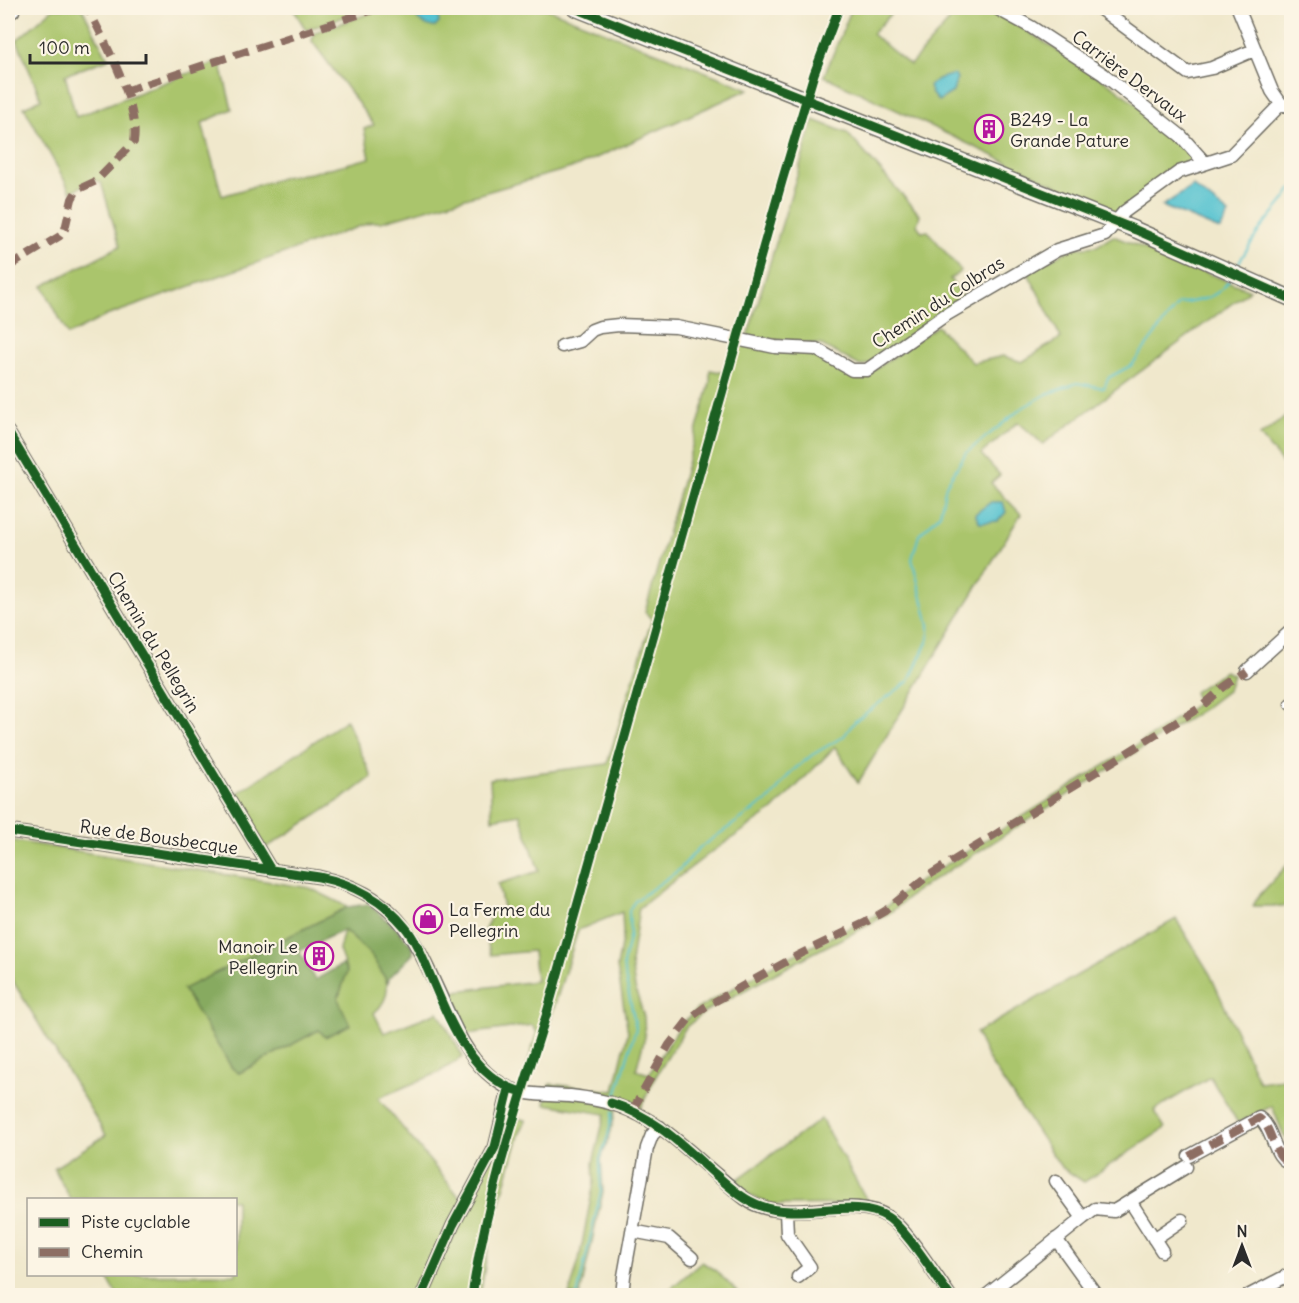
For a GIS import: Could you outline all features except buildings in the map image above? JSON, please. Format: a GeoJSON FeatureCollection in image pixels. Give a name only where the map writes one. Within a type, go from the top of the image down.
{"type":"FeatureCollection","features":[{"type":"Feature","properties":{"kind":"main road"},"geometry":{"type":"LineString","coordinates":[[575,8],[1115,222],[1292,288]]}},
{"type":"Feature","properties":{"kind":"main road"},"geometry":{"type":"LineString","coordinates":[[1136,230],[1292,299]]}},
{"type":"Feature","properties":{"kind":"street","name":"Carrière Dervaux"},"geometry":{"type":"LineString","coordinates":[[996,8],[1031,27],[1103,74],[1181,136],[1205,163]]}},
{"type":"Feature","properties":{"kind":"street"},"geometry":{"type":"LineString","coordinates":[[1101,8],[1188,73],[1197,73],[1212,68],[1254,50]]}},
{"type":"Feature","properties":{"kind":"street"},"geometry":{"type":"LineString","coordinates":[[1238,8],[1272,90],[1286,106]]}},
{"type":"Feature","properties":{"kind":"street","name":"Chemin du Colbras"},"geometry":{"type":"LineString","coordinates":[[562,346],[580,341],[592,330],[600,327],[619,325],[676,327],[775,347],[816,350],[852,370],[862,371],[956,309],[1056,250],[1101,237],[1109,232],[1124,212],[1165,181],[1185,170],[1234,153],[1286,106]]}},
{"type":"Feature","properties":{"kind":"street","name":"Chemin du Pellegrin"},"geometry":{"type":"LineString","coordinates":[[8,432],[272,870]]}},
{"type":"Feature","properties":{"kind":"street"},"geometry":{"type":"LineString","coordinates":[[1246,671],[1292,630]]}},
{"type":"Feature","properties":{"kind":"street","name":"Rue de Bousbecque"},"geometry":{"type":"LineString","coordinates":[[8,831],[272,870],[340,882],[365,894],[391,912],[413,937],[465,1046],[489,1074],[509,1089],[601,1100],[632,1111],[660,1127],[745,1198],[762,1207],[786,1212],[860,1209],[879,1213],[891,1220],[903,1232],[950,1296]]}},
{"type":"Feature","properties":{"kind":"street"},"geometry":{"type":"LineString","coordinates":[[422,1296],[453,1225],[495,1147],[509,1089]]}},
{"type":"Feature","properties":{"kind":"street"},"geometry":{"type":"LineString","coordinates":[[986,1296],[1093,1210],[1112,1212],[1187,1161],[1259,1118],[1270,1132],[1280,1158],[1292,1163]]}},
{"type":"Feature","properties":{"kind":"street"},"geometry":{"type":"LineString","coordinates":[[622,1296],[647,1148],[652,1135],[660,1127]]}},
{"type":"Feature","properties":{"kind":"street"},"geometry":{"type":"LineString","coordinates":[[1056,1181],[1083,1218]]}},
{"type":"Feature","properties":{"kind":"street"},"geometry":{"type":"LineString","coordinates":[[1130,1201],[1162,1251]]}},
{"type":"Feature","properties":{"kind":"street"},"geometry":{"type":"LineString","coordinates":[[786,1212],[787,1234],[810,1267],[798,1277]]}},
{"type":"Feature","properties":{"kind":"street"},"geometry":{"type":"LineString","coordinates":[[1154,1239],[1182,1220]]}},
{"type":"Feature","properties":{"kind":"street"},"geometry":{"type":"LineString","coordinates":[[632,1231],[669,1238],[692,1258]]}},
{"type":"Feature","properties":{"kind":"street"},"geometry":{"type":"LineString","coordinates":[[1056,1239],[1097,1296]]}},
{"type":"Feature","properties":{"kind":"street"},"geometry":{"type":"LineString","coordinates":[[1248,1296],[1292,1273]]}},
{"type":"Feature","properties":{"kind":"green space"},"geometry":{"type":"Polygon","coordinates":[[[54,8],[82,8],[108,59],[65,75],[76,117],[220,61],[232,109],[202,123],[222,196],[288,176],[311,173],[370,158],[364,129],[374,125],[312,41],[314,33],[318,31],[385,8],[545,8],[749,89],[578,166],[381,222],[372,222],[106,316],[68,335],[43,286],[120,246],[101,182],[93,180],[71,192],[24,107],[41,99],[17,40],[54,8]]]}},
{"type":"Feature","properties":{"kind":"green space"},"geometry":{"type":"Polygon","coordinates":[[[293,8],[370,8],[306,30],[293,8]]]}},
{"type":"Feature","properties":{"kind":"green space"},"geometry":{"type":"Polygon","coordinates":[[[852,8],[896,8],[872,34],[910,65],[961,8],[991,8],[1113,86],[1173,133],[1198,159],[1117,214],[824,76],[852,8]]]}},
{"type":"Feature","properties":{"kind":"green space"},"geometry":{"type":"Polygon","coordinates":[[[814,120],[847,133],[920,215],[917,225],[922,232],[928,231],[961,271],[950,279],[965,299],[872,363],[860,366],[822,345],[747,337],[814,120]]]}},
{"type":"Feature","properties":{"kind":"green space"},"geometry":{"type":"Polygon","coordinates":[[[1113,236],[1250,290],[1043,444],[1018,422],[981,454],[1000,475],[991,483],[1021,514],[858,783],[835,747],[773,810],[706,856],[639,908],[631,963],[635,988],[644,1017],[645,1037],[636,1070],[649,1074],[681,1025],[697,1009],[777,963],[874,916],[912,886],[1153,735],[1198,703],[1194,692],[1225,671],[1233,675],[1228,690],[1202,710],[916,891],[891,912],[706,1011],[686,1027],[656,1076],[640,1109],[618,1101],[601,1159],[603,1192],[580,1295],[569,1295],[579,1260],[594,1182],[593,1163],[605,1114],[545,1104],[550,1084],[614,1091],[628,1032],[617,967],[623,934],[622,912],[578,930],[531,1082],[523,1080],[537,1032],[532,1025],[467,1034],[462,1032],[451,999],[457,991],[536,981],[533,951],[491,955],[484,932],[492,914],[504,912],[498,884],[539,871],[520,814],[492,819],[490,779],[607,764],[652,619],[645,612],[710,383],[710,370],[725,373],[734,341],[812,354],[866,376],[937,326],[973,363],[1003,356],[1022,362],[1061,338],[1027,271],[1073,248],[1097,246],[1113,236]]]}},
{"type":"Feature","properties":{"kind":"green space"},"geometry":{"type":"Polygon","coordinates":[[[1291,413],[1291,474],[1260,436],[1291,413]]]}},
{"type":"Feature","properties":{"kind":"green space"},"geometry":{"type":"Polygon","coordinates":[[[346,720],[372,777],[266,848],[235,795],[346,720]]]}},
{"type":"Feature","properties":{"kind":"green space"},"geometry":{"type":"Polygon","coordinates":[[[8,840],[310,888],[348,907],[184,990],[232,1068],[239,1073],[320,1029],[338,999],[347,972],[339,950],[344,930],[373,958],[386,979],[387,990],[383,1002],[374,1013],[384,1033],[438,1012],[463,1057],[438,1073],[378,1098],[462,1200],[499,1145],[503,1146],[511,1117],[526,1120],[519,1135],[489,1242],[480,1295],[117,1295],[107,1276],[237,1276],[237,1198],[69,1198],[54,1168],[106,1135],[8,973],[8,840]]]}},
{"type":"Feature","properties":{"kind":"green space"},"geometry":{"type":"Polygon","coordinates":[[[1291,861],[1291,906],[1253,906],[1258,897],[1291,861]]]}},
{"type":"Feature","properties":{"kind":"green space"},"geometry":{"type":"Polygon","coordinates":[[[368,904],[396,928],[413,947],[413,954],[389,978],[388,983],[371,955],[344,930],[299,951],[315,980],[343,964],[347,972],[338,999],[350,1025],[325,1037],[319,1030],[239,1073],[232,1068],[183,989],[348,907],[368,904]]]}},
{"type":"Feature","properties":{"kind":"green space"},"geometry":{"type":"Polygon","coordinates":[[[1176,919],[1210,974],[1259,1082],[1291,1078],[1291,1146],[1283,1134],[1272,1106],[1238,1123],[1210,1077],[1154,1110],[1165,1128],[1084,1182],[1061,1167],[990,1062],[976,1033],[1176,919]]]}},
{"type":"Feature","properties":{"kind":"green space"},"geometry":{"type":"Polygon","coordinates":[[[821,1119],[869,1204],[773,1205],[751,1196],[734,1182],[821,1119]]]}},
{"type":"Feature","properties":{"kind":"green space"},"geometry":{"type":"Polygon","coordinates":[[[702,1262],[716,1271],[741,1295],[663,1295],[702,1262]]]}},
{"type":"Feature","properties":{"kind":"water"},"geometry":{"type":"Polygon","coordinates":[[[410,8],[437,8],[439,23],[435,27],[423,23],[417,19],[410,8]]]}},
{"type":"Feature","properties":{"kind":"water"},"geometry":{"type":"Polygon","coordinates":[[[954,74],[957,78],[953,92],[938,101],[931,93],[929,86],[938,79],[954,74]]]}},
{"type":"Feature","properties":{"kind":"water"},"geometry":{"type":"Polygon","coordinates":[[[1193,186],[1229,214],[1220,230],[1162,206],[1193,186]]]}},
{"type":"Feature","properties":{"kind":"water"},"geometry":{"type":"Polygon","coordinates":[[[991,502],[1003,502],[1006,512],[998,521],[980,523],[975,514],[991,502]]]}},
{"type":"Feature","properties":{"kind":"waterway"},"geometry":{"type":"LineString","coordinates":[[1239,262],[1261,228],[1292,188]]}},
{"type":"Feature","properties":{"kind":"waterway"},"geometry":{"type":"LineString","coordinates":[[616,1096],[636,1028],[623,964],[630,934],[629,910],[635,901],[679,870],[699,848],[771,798],[791,772],[812,755],[844,736],[855,721],[909,681],[929,638],[929,625],[912,559],[919,535],[940,514],[946,485],[966,453],[1022,408],[1047,394],[1077,383],[1104,388],[1108,378],[1132,365],[1178,304],[1213,295],[1229,280]]}},
{"type":"Feature","properties":{"kind":"waterway"},"geometry":{"type":"LineString","coordinates":[[577,1296],[601,1191],[600,1159],[613,1112]]}},
{"type":"Feature","properties":{"kind":"marked path"},"geometry":{"type":"LineString","coordinates":[[8,267],[60,236],[65,229],[72,199],[77,190],[96,181],[134,142],[132,110],[126,92],[88,8]]}},
{"type":"Feature","properties":{"kind":"marked path"},"geometry":{"type":"LineString","coordinates":[[125,91],[379,8]]}},
{"type":"Feature","properties":{"kind":"marked path"},"geometry":{"type":"LineString","coordinates":[[632,1111],[669,1045],[689,1019],[705,1007],[800,954],[885,911],[928,876],[1201,707],[1247,671]]}},
{"type":"Feature","properties":{"kind":"marked path"},"geometry":{"type":"LineString","coordinates":[[1189,1156],[1259,1118],[1268,1129],[1281,1156],[1285,1161],[1292,1163]]}},
{"type":"Feature","properties":{"kind":"cycle path"},"geometry":{"type":"LineString","coordinates":[[575,8],[1136,230],[1289,298]]}},
{"type":"Feature","properties":{"kind":"cycle path"},"geometry":{"type":"LineString","coordinates":[[472,1296],[485,1225],[503,1154],[546,1016],[782,181],[814,74],[839,8]]}},
{"type":"Feature","properties":{"kind":"cycle path"},"geometry":{"type":"LineString","coordinates":[[8,432],[271,870]]}},
{"type":"Feature","properties":{"kind":"cycle path"},"geometry":{"type":"LineString","coordinates":[[8,831],[319,877],[344,884],[366,894],[387,909],[409,932],[452,1023],[473,1058],[487,1073],[503,1084],[522,1092]]}},
{"type":"Feature","properties":{"kind":"cycle path"},"geometry":{"type":"LineString","coordinates":[[422,1296],[453,1225],[495,1147],[509,1089]]}},
{"type":"Feature","properties":{"kind":"cycle path"},"geometry":{"type":"LineString","coordinates":[[611,1103],[654,1124],[743,1197],[761,1206],[793,1211],[859,1209],[874,1211],[887,1217],[911,1242],[950,1296]]}},
{"type":"Feature","properties":{"kind":"place","name":"B249 - La Grande Pature"},"geometry":{"type":"Point","coordinates":[989,129]}},
{"type":"Feature","properties":{"kind":"place","name":"La Ferme du Pellegrin"},"geometry":{"type":"Point","coordinates":[428,919]}},
{"type":"Feature","properties":{"kind":"place","name":"Manoir Le Pellegrin"},"geometry":{"type":"Point","coordinates":[319,956]}}]}
